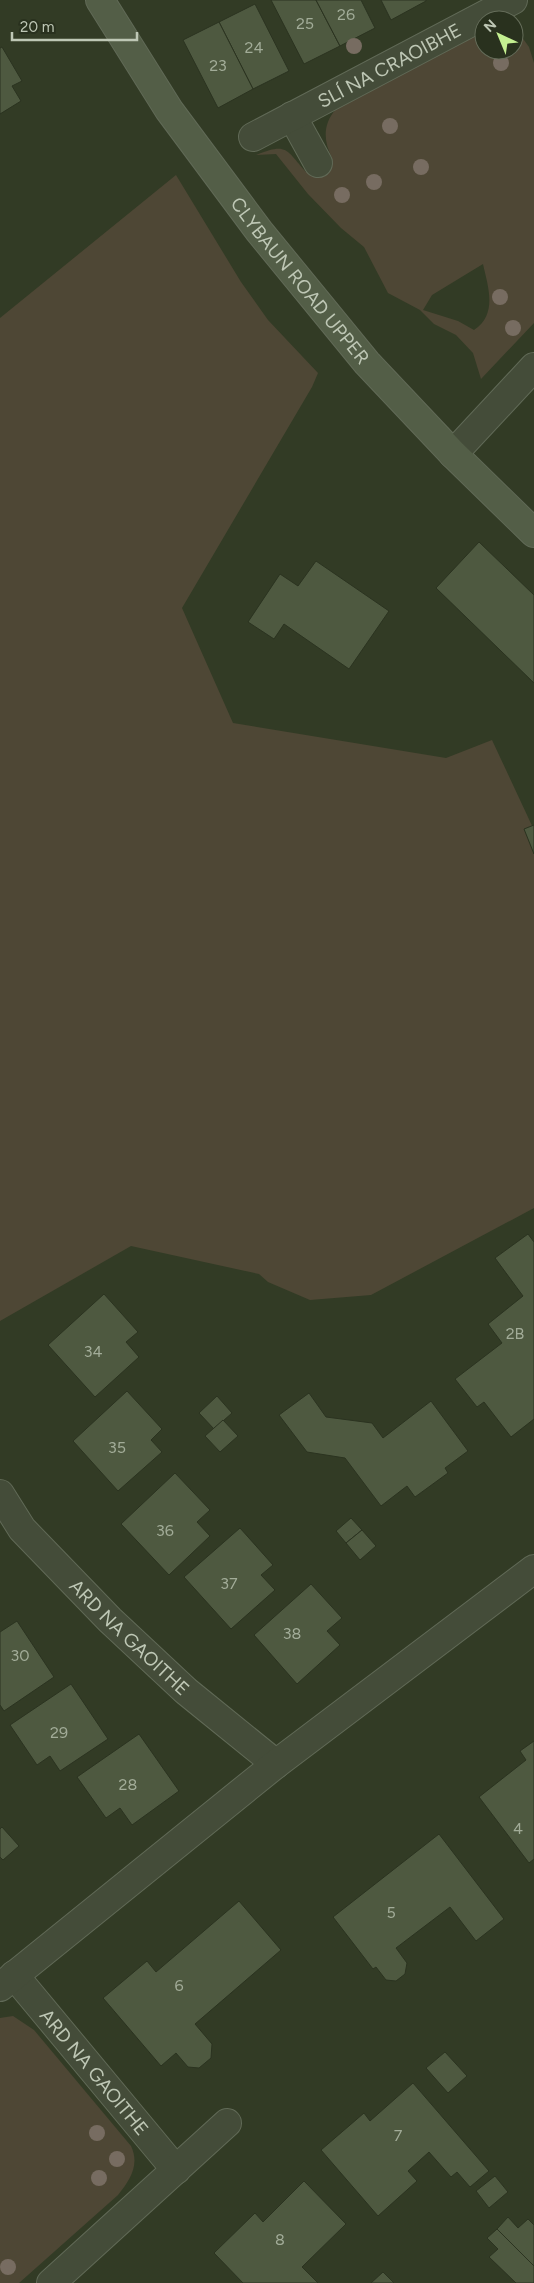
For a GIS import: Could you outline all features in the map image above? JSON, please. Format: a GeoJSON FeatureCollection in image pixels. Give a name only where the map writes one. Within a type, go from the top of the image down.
{"type":"FeatureCollection","features":[{"type":"Feature","properties":{"kind":"street","name":"CLYBAUN ROAD UPPER"},"geometry":{"type":"LineString","coordinates":[[100,0],[169,110],[259,231],[367,363],[453,454],[534,533]]}},
{"type":"Feature","properties":{"kind":"street","name":"SLÍ NA CRAOIBHE"},"geometry":{"type":"LineString","coordinates":[[253,137],[513,0]]}},
{"type":"Feature","properties":{"kind":"street"},"geometry":{"type":"LineString","coordinates":[[292,116],[318,163]]}},
{"type":"Feature","properties":{"kind":"street"},"geometry":{"type":"LineString","coordinates":[[453,454],[534,367]]}},
{"type":"Feature","properties":{"kind":"street","name":"ARD NA GAOITHE"},"geometry":{"type":"LineString","coordinates":[[0,1494],[22,1529],[110,1620],[186,1691],[276,1764]]}},
{"type":"Feature","properties":{"kind":"street","name":"ARD NA GAOITHE"},"geometry":{"type":"LineString","coordinates":[[176,2170],[7,1981],[276,1764],[534,1569]]}},
{"type":"Feature","properties":{"kind":"street"},"geometry":{"type":"LineString","coordinates":[[51,2283],[227,2123]]}},
{"type":"Feature","properties":{"kind":"shaded area"},"geometry":{"type":"Polygon","coordinates":[[[474,36],[474,60],[524,60],[524,40],[529,47],[534,63],[534,323],[481,379],[473,353],[456,335],[434,324],[420,310],[388,293],[364,247],[341,228],[308,194],[276,154],[256,155],[274,149],[286,150],[306,172],[332,158],[327,145],[326,132],[329,120],[336,109],[474,36]],[[483,264],[432,295],[423,310],[458,321],[474,330],[486,316],[489,308],[489,291],[483,264]]]}},
{"type":"Feature","properties":{"kind":"shaded area"},"geometry":{"type":"Polygon","coordinates":[[[176,175],[241,282],[268,320],[318,373],[312,387],[182,608],[233,723],[446,758],[492,740],[534,830],[534,1208],[371,1295],[310,1300],[268,1282],[259,1274],[131,1246],[0,1321],[0,318],[176,175]]]}},
{"type":"Feature","properties":{"kind":"shaded area"},"geometry":{"type":"Polygon","coordinates":[[[13,2016],[34,2030],[131,2146],[134,2153],[134,2166],[130,2178],[118,2195],[19,2283],[0,2283],[0,2018],[13,2016]]]}},
{"type":"Feature","properties":{"kind":"building"},"geometry":{"type":"Polygon","coordinates":[[[271,0],[316,0],[340,46],[304,64],[271,0]]]}},
{"type":"Feature","properties":{"kind":"building"},"geometry":{"type":"Polygon","coordinates":[[[316,0],[361,0],[375,28],[340,46],[316,0]]]}},
{"type":"Feature","properties":{"kind":"building"},"geometry":{"type":"Polygon","coordinates":[[[381,0],[426,0],[426,1],[391,20],[381,0]]]}},
{"type":"Feature","properties":{"kind":"building"},"geometry":{"type":"Polygon","coordinates":[[[255,4],[289,71],[253,89],[219,22],[255,4]]]}},
{"type":"Feature","properties":{"kind":"building"},"geometry":{"type":"Polygon","coordinates":[[[219,22],[253,89],[218,108],[183,40],[219,22]]]}},
{"type":"Feature","properties":{"kind":"building"},"geometry":{"type":"Polygon","coordinates":[[[2,47],[22,81],[12,86],[21,101],[0,114],[0,48],[2,47]]]}},
{"type":"Feature","properties":{"kind":"building"},"geometry":{"type":"Polygon","coordinates":[[[479,542],[534,595],[534,683],[436,588],[479,542]]]}},
{"type":"Feature","properties":{"kind":"building"},"geometry":{"type":"Polygon","coordinates":[[[316,561],[389,611],[349,669],[284,624],[274,639],[248,622],[280,574],[298,586],[316,561]]]}},
{"type":"Feature","properties":{"kind":"building"},"geometry":{"type":"Polygon","coordinates":[[[534,825],[534,854],[524,829],[534,825]]]}},
{"type":"Feature","properties":{"kind":"building"},"geometry":{"type":"Polygon","coordinates":[[[528,1234],[534,1242],[534,1419],[511,1437],[484,1402],[477,1407],[455,1379],[502,1343],[488,1324],[523,1296],[495,1258],[528,1234]]]}},
{"type":"Feature","properties":{"kind":"building"},"geometry":{"type":"Polygon","coordinates":[[[104,1294],[138,1332],[126,1342],[139,1357],[95,1397],[48,1345],[104,1294]]]}},
{"type":"Feature","properties":{"kind":"building"},"geometry":{"type":"Polygon","coordinates":[[[127,1391],[162,1429],[151,1440],[162,1452],[118,1491],[73,1441],[127,1391]]]}},
{"type":"Feature","properties":{"kind":"building"},"geometry":{"type":"Polygon","coordinates":[[[309,1393],[326,1417],[372,1423],[383,1438],[431,1401],[468,1451],[445,1468],[448,1473],[415,1497],[407,1486],[381,1506],[345,1458],[307,1452],[279,1415],[309,1393]]]}},
{"type":"Feature","properties":{"kind":"building"},"geometry":{"type":"Polygon","coordinates":[[[217,1396],[232,1413],[214,1429],[199,1413],[217,1396]]]}},
{"type":"Feature","properties":{"kind":"building"},"geometry":{"type":"Polygon","coordinates":[[[223,1420],[238,1436],[220,1452],[205,1436],[223,1420]]]}},
{"type":"Feature","properties":{"kind":"building"},"geometry":{"type":"Polygon","coordinates":[[[175,1473],[210,1510],[197,1522],[210,1536],[169,1575],[121,1524],[175,1473]]]}},
{"type":"Feature","properties":{"kind":"building"},"geometry":{"type":"Polygon","coordinates":[[[351,1518],[362,1530],[346,1543],[336,1531],[351,1518]]]}},
{"type":"Feature","properties":{"kind":"building"},"geometry":{"type":"Polygon","coordinates":[[[240,1528],[273,1565],[261,1575],[275,1590],[231,1629],[184,1577],[240,1528]]]}},
{"type":"Feature","properties":{"kind":"building"},"geometry":{"type":"Polygon","coordinates":[[[362,1530],[376,1546],[360,1560],[346,1543],[362,1530]]]}},
{"type":"Feature","properties":{"kind":"building"},"geometry":{"type":"Polygon","coordinates":[[[311,1584],[342,1618],[327,1631],[340,1645],[297,1684],[254,1635],[311,1584]]]}},
{"type":"Feature","properties":{"kind":"building"},"geometry":{"type":"Polygon","coordinates":[[[17,1621],[54,1677],[4,1711],[0,1705],[0,1632],[17,1621]]]}},
{"type":"Feature","properties":{"kind":"building"},"geometry":{"type":"Polygon","coordinates":[[[71,1684],[108,1739],[60,1771],[50,1756],[37,1765],[10,1725],[71,1684]]]}},
{"type":"Feature","properties":{"kind":"building"},"geometry":{"type":"Polygon","coordinates":[[[139,1734],[179,1791],[132,1825],[120,1808],[106,1818],[77,1777],[139,1734]]]}},
{"type":"Feature","properties":{"kind":"building"},"geometry":{"type":"Polygon","coordinates":[[[534,1741],[534,1859],[529,1863],[479,1797],[526,1760],[520,1751],[534,1741]]]}},
{"type":"Feature","properties":{"kind":"building"},"geometry":{"type":"Polygon","coordinates":[[[2,1827],[19,1846],[3,1860],[0,1857],[0,1829],[2,1827]]]}},
{"type":"Feature","properties":{"kind":"building"},"geometry":{"type":"Polygon","coordinates":[[[439,1834],[504,1919],[476,1941],[450,1907],[396,1948],[407,1963],[405,1974],[396,1981],[386,1980],[376,1967],[373,1969],[333,1917],[439,1834]]]}},
{"type":"Feature","properties":{"kind":"building"},"geometry":{"type":"Polygon","coordinates":[[[239,1901],[281,1950],[195,2024],[212,2044],[211,2058],[199,2068],[188,2067],[176,2053],[161,2066],[103,1998],[147,1961],[156,1972],[239,1901]]]}},
{"type":"Feature","properties":{"kind":"building"},"geometry":{"type":"Polygon","coordinates":[[[445,2052],[467,2076],[448,2093],[426,2068],[445,2052]]]}},
{"type":"Feature","properties":{"kind":"building"},"geometry":{"type":"Polygon","coordinates":[[[413,2083],[489,2171],[470,2187],[457,2172],[451,2177],[429,2152],[408,2171],[417,2181],[378,2216],[321,2150],[364,2113],[370,2121],[413,2083]]]}},
{"type":"Feature","properties":{"kind":"building"},"geometry":{"type":"Polygon","coordinates":[[[495,2176],[508,2192],[489,2208],[476,2191],[495,2176]]]}},
{"type":"Feature","properties":{"kind":"building"},"geometry":{"type":"Polygon","coordinates":[[[304,2181],[346,2224],[302,2267],[318,2283],[243,2283],[214,2253],[255,2213],[263,2222],[304,2181]]]}},
{"type":"Feature","properties":{"kind":"building"},"geometry":{"type":"Polygon","coordinates":[[[508,2217],[518,2228],[528,2219],[534,2225],[534,2266],[497,2229],[508,2217]]]}},
{"type":"Feature","properties":{"kind":"building"},"geometry":{"type":"Polygon","coordinates":[[[497,2229],[534,2266],[534,2283],[516,2283],[489,2257],[498,2249],[487,2238],[497,2229]]]}},
{"type":"Feature","properties":{"kind":"building"},"geometry":{"type":"Polygon","coordinates":[[[383,2272],[394,2283],[371,2283],[383,2272]]]}}]}
